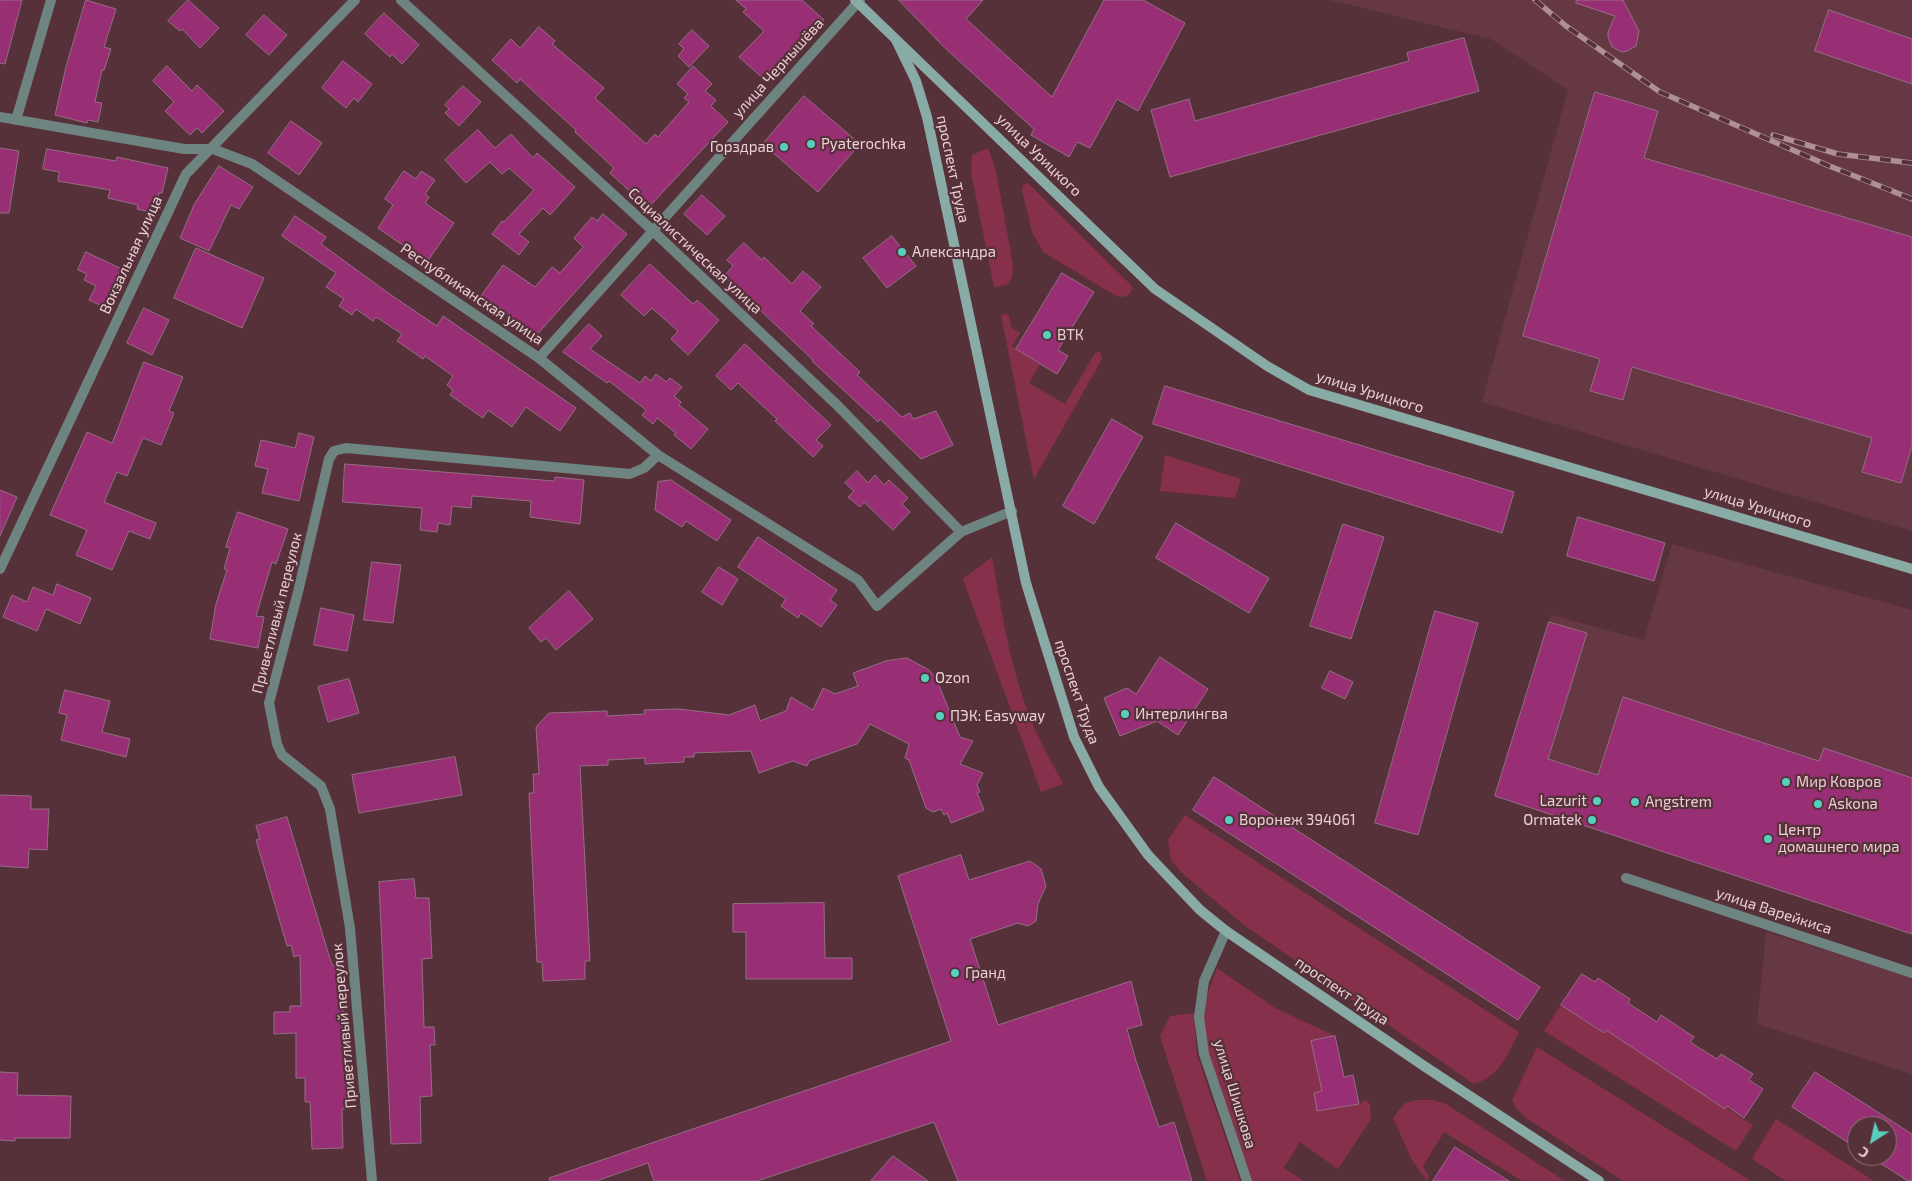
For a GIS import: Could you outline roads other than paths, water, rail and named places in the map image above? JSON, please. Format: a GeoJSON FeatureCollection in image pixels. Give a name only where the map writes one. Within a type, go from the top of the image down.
{"type":"FeatureCollection","features":[{"type":"Feature","properties":{"kind":"main road","name":"улица Урицкого"},"geometry":{"type":"LineString","coordinates":[[858,1],[896,40],[1155,289],[1266,366],[1309,390],[1912,569]]}},
{"type":"Feature","properties":{"kind":"main road","name":"проспект Труда"},"geometry":{"type":"LineString","coordinates":[[896,40],[916,81],[927,117],[1034,608],[1074,737],[1087,765],[1123,822],[1148,855],[1200,910],[1226,931],[1424,1066],[1599,1181]]}},
{"type":"Feature","properties":{"kind":"street"},"geometry":{"type":"LineString","coordinates":[[16,120],[51,0]]}},
{"type":"Feature","properties":{"kind":"street","name":"Вокзальная улица"},"geometry":{"type":"LineString","coordinates":[[0,569],[186,174],[213,149],[355,0]]}},
{"type":"Feature","properties":{"kind":"street","name":"Социалистическая улица"},"geometry":{"type":"LineString","coordinates":[[401,0],[652,230],[837,404],[961,532]]}},
{"type":"Feature","properties":{"kind":"street","name":"улица Чернышёва"},"geometry":{"type":"LineString","coordinates":[[539,358],[858,1]]}},
{"type":"Feature","properties":{"kind":"street","name":"Республиканская улица"},"geometry":{"type":"LineString","coordinates":[[0,117],[184,149],[213,149],[252,164],[539,358],[658,455],[858,580],[877,606],[961,532]]}},
{"type":"Feature","properties":{"kind":"street","name":"Приветливый переулок"},"geometry":{"type":"LineString","coordinates":[[372,1181],[350,928],[330,809],[321,786],[282,755],[277,744],[269,703],[298,592],[329,459],[334,451],[346,448],[630,474],[644,468],[658,455]]}},
{"type":"Feature","properties":{"kind":"street"},"geometry":{"type":"LineString","coordinates":[[961,532],[1012,511]]}},
{"type":"Feature","properties":{"kind":"street","name":"улица Варейкиса"},"geometry":{"type":"LineString","coordinates":[[1626,878],[1912,973]]}},
{"type":"Feature","properties":{"kind":"street","name":"улица Шишкова"},"geometry":{"type":"LineString","coordinates":[[1226,931],[1204,981],[1199,1017],[1204,1054],[1247,1181]]}},
{"type":"Feature","properties":{"kind":"railway"},"geometry":{"type":"LineString","coordinates":[[1535,0],[1566,26],[1660,92],[1827,165],[1912,199]]}},
{"type":"Feature","properties":{"kind":"railway"},"geometry":{"type":"LineString","coordinates":[[1773,135],[1838,154],[1912,163]]}},
{"type":"Feature","properties":{"kind":"place","name":"Pyaterochka"},"geometry":{"type":"Point","coordinates":[811,144]}},
{"type":"Feature","properties":{"kind":"place","name":"Горздрав"},"geometry":{"type":"Point","coordinates":[784,147]}},
{"type":"Feature","properties":{"kind":"place","name":"Александра"},"geometry":{"type":"Point","coordinates":[902,252]}},
{"type":"Feature","properties":{"kind":"place","name":"ВТК"},"geometry":{"type":"Point","coordinates":[1047,335]}},
{"type":"Feature","properties":{"kind":"place","name":"Ozon"},"geometry":{"type":"Point","coordinates":[925,678]}},
{"type":"Feature","properties":{"kind":"place","name":"Интерлингва"},"geometry":{"type":"Point","coordinates":[1125,714]}},
{"type":"Feature","properties":{"kind":"place","name":"ПЭК: Easyway"},"geometry":{"type":"Point","coordinates":[940,716]}},
{"type":"Feature","properties":{"kind":"place","name":"Мир Ковров"},"geometry":{"type":"Point","coordinates":[1786,782]}},
{"type":"Feature","properties":{"kind":"place","name":"Lazurit"},"geometry":{"type":"Point","coordinates":[1597,801]}},
{"type":"Feature","properties":{"kind":"place","name":"Angstrem"},"geometry":{"type":"Point","coordinates":[1635,802]}},
{"type":"Feature","properties":{"kind":"place","name":"Askona"},"geometry":{"type":"Point","coordinates":[1818,804]}},
{"type":"Feature","properties":{"kind":"place","name":"Воронеж 394061"},"geometry":{"type":"Point","coordinates":[1229,820]}},
{"type":"Feature","properties":{"kind":"place","name":"Ormatek"},"geometry":{"type":"Point","coordinates":[1592,820]}},
{"type":"Feature","properties":{"kind":"place","name":"Центр домашнего мира"},"geometry":{"type":"Point","coordinates":[1768,839]}},
{"type":"Feature","properties":{"kind":"place","name":"Гранд"},"geometry":{"type":"Point","coordinates":[955,973]}}]}
